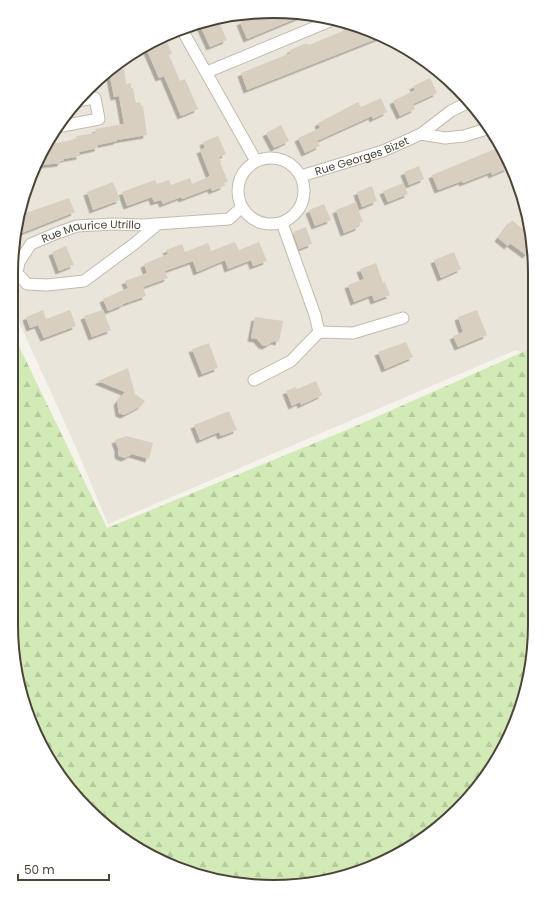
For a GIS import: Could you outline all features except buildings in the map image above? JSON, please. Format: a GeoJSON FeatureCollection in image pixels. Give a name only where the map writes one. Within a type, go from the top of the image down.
{"type":"FeatureCollection","features":[{"type":"Feature","properties":{"kind":"street"},"geometry":{"type":"LineString","coordinates":[[207,72],[324,23]]}},
{"type":"Feature","properties":{"kind":"street"},"geometry":{"type":"LineString","coordinates":[[185,34],[256,161]]}},
{"type":"Feature","properties":{"kind":"street"},"geometry":{"type":"LineString","coordinates":[[65,125],[99,119],[95,98],[87,99]]}},
{"type":"Feature","properties":{"kind":"street","name":"Rue Georges Bizet"},"geometry":{"type":"LineString","coordinates":[[301,176],[383,151],[421,134],[451,111],[464,104]]}},
{"type":"Feature","properties":{"kind":"street","name":"Rue Georges Bizet"},"geometry":{"type":"LineString","coordinates":[[421,134],[445,138],[464,136],[484,130]]}},
{"type":"Feature","properties":{"kind":"street"},"geometry":{"type":"LineString","coordinates":[[267,157],[284,159],[294,165],[301,176],[305,187],[305,196],[301,207],[293,217],[273,224],[262,223],[249,216],[242,207],[238,196],[238,185],[244,171],[256,161],[267,157]]}},
{"type":"Feature","properties":{"kind":"street","name":"Rue Maurice Utrillo"},"geometry":{"type":"LineString","coordinates":[[18,265],[30,244],[77,226],[158,224],[229,219],[242,207]]}},
{"type":"Feature","properties":{"kind":"street"},"geometry":{"type":"LineString","coordinates":[[282,222],[315,315],[319,332]]}},
{"type":"Feature","properties":{"kind":"street","name":"Rue Maurice Utrillo"},"geometry":{"type":"LineString","coordinates":[[18,274],[27,284],[47,285],[84,281],[158,224]]}},
{"type":"Feature","properties":{"kind":"street"},"geometry":{"type":"LineString","coordinates":[[254,380],[291,361],[319,332],[353,333],[403,318]]}},
{"type":"Feature","properties":{"kind":"shaded area"},"geometry":{"type":"Polygon","coordinates":[[[273,18],[306,20],[339,27],[371,37],[386,44],[415,61],[441,81],[465,105],[485,131],[502,160],[509,175],[519,207],[526,240],[527,256],[528,355],[516,350],[108,524],[74,443],[18,320],[20,240],[27,207],[37,175],[52,145],[81,105],[105,81],[131,61],[160,44],[175,37],[207,27],[240,20],[273,18]]]}},
{"type":"Feature","properties":{"kind":"green space"},"geometry":{"type":"Polygon","coordinates":[[[18,344],[107,528],[349,429],[528,350],[528,625],[526,658],[523,675],[509,723],[485,767],[465,793],[441,817],[415,837],[371,861],[323,875],[306,878],[273,880],[240,878],[223,875],[175,861],[131,837],[105,817],[81,793],[61,767],[44,738],[37,723],[27,691],[20,658],[18,625],[18,344]]]}}]}
